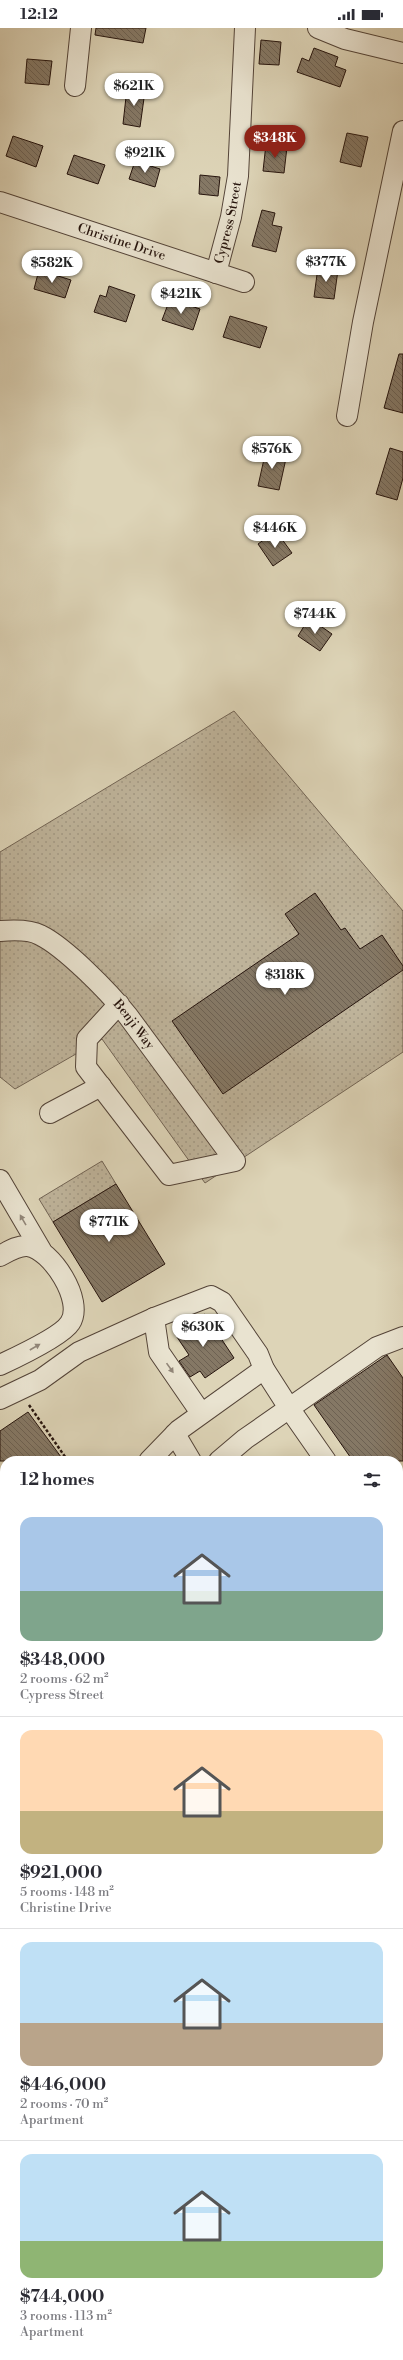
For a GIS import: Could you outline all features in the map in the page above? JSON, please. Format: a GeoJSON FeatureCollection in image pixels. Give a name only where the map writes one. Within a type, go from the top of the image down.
{"type":"FeatureCollection","features":[{"type":"Feature","properties":{"kind":"street"},"geometry":{"type":"LineString","coordinates":[[75,86],[80,28]]}},
{"type":"Feature","properties":{"kind":"street","name":"Cypress Street"},"geometry":{"type":"LineString","coordinates":[[216,273],[232,217],[238,176],[245,28]]}},
{"type":"Feature","properties":{"kind":"street"},"geometry":{"type":"LineString","coordinates":[[318,28],[350,41],[403,53]]}},
{"type":"Feature","properties":{"kind":"street"},"geometry":{"type":"LineString","coordinates":[[347,416],[363,322],[403,131]]}},
{"type":"Feature","properties":{"kind":"street","name":"Christine Drive"},"geometry":{"type":"LineString","coordinates":[[0,202],[244,282]]}},
{"type":"Feature","properties":{"kind":"street","name":"Benji Way"},"geometry":{"type":"LineString","coordinates":[[0,932],[38,934],[60,949],[118,1004],[235,1161],[169,1174],[101,1086]]}},
{"type":"Feature","properties":{"kind":"street"},"geometry":{"type":"LineString","coordinates":[[50,1113],[101,1086],[86,1067],[87,1039],[118,1004]]}},
{"type":"Feature","properties":{"kind":"street"},"geometry":{"type":"LineString","coordinates":[[0,1365],[60,1332],[73,1317],[74,1297],[50,1259],[41,1250],[3,1185]]}},
{"type":"Feature","properties":{"kind":"street"},"geometry":{"type":"LineString","coordinates":[[0,1256],[22,1246],[41,1250]]}},
{"type":"Feature","properties":{"kind":"street"},"geometry":{"type":"LineString","coordinates":[[0,1399],[40,1380],[79,1352],[207,1296],[217,1298],[258,1354],[264,1369],[323,1456]]}},
{"type":"Feature","properties":{"kind":"street"},"geometry":{"type":"LineString","coordinates":[[154,1318],[159,1352],[201,1413]]}},
{"type":"Feature","properties":{"kind":"street"},"geometry":{"type":"LineString","coordinates":[[225,1456],[289,1408],[377,1347],[403,1337]]}},
{"type":"Feature","properties":{"kind":"street"},"geometry":{"type":"LineString","coordinates":[[154,1456],[175,1434],[201,1413],[264,1369]]}},
{"type":"Feature","properties":{"kind":"street"},"geometry":{"type":"LineString","coordinates":[[175,1434],[188,1456]]}},
{"type":"Feature","properties":{"kind":"path"},"geometry":{"type":"LineString","coordinates":[[29,1405],[65,1456]]}},
{"type":"Feature","properties":{"kind":"shaded area"},"geometry":{"type":"Polygon","coordinates":[[[234,711],[403,911],[403,1052],[205,1183],[102,1039],[15,1089],[0,1077],[0,852],[234,711]]]}},
{"type":"Feature","properties":{"kind":"shaded area"},"geometry":{"type":"Polygon","coordinates":[[[102,1161],[116,1184],[53,1222],[39,1199],[102,1161]]]}},
{"type":"Feature","properties":{"kind":"building"},"geometry":{"type":"Polygon","coordinates":[[[96,28],[146,28],[143,43],[95,35],[96,28]]]}},
{"type":"Feature","properties":{"kind":"building"},"geometry":{"type":"Polygon","coordinates":[[[261,40],[281,42],[279,65],[259,64],[261,40]]]}},
{"type":"Feature","properties":{"kind":"building"},"geometry":{"type":"Polygon","coordinates":[[[314,48],[338,57],[335,66],[346,70],[340,87],[297,72],[302,58],[309,61],[314,48]]]}},
{"type":"Feature","properties":{"kind":"building"},"geometry":{"type":"Polygon","coordinates":[[[27,59],[52,61],[49,85],[25,83],[27,59]]]}},
{"type":"Feature","properties":{"kind":"building"},"geometry":{"type":"Polygon","coordinates":[[[127,88],[145,91],[140,127],[123,124],[127,88]]]}},
{"type":"Feature","properties":{"kind":"building"},"geometry":{"type":"Polygon","coordinates":[[[347,133],[368,137],[361,167],[340,162],[347,133]]]}},
{"type":"Feature","properties":{"kind":"building"},"geometry":{"type":"Polygon","coordinates":[[[13,136],[43,146],[36,167],[6,156],[13,136]]]}},
{"type":"Feature","properties":{"kind":"building"},"geometry":{"type":"Polygon","coordinates":[[[266,144],[287,147],[284,173],[263,171],[266,144]]]}},
{"type":"Feature","properties":{"kind":"building"},"geometry":{"type":"Polygon","coordinates":[[[74,155],[105,165],[98,184],[67,174],[74,155]]]}},
{"type":"Feature","properties":{"kind":"building"},"geometry":{"type":"Polygon","coordinates":[[[135,161],[160,169],[155,187],[129,179],[135,161]]]}},
{"type":"Feature","properties":{"kind":"building"},"geometry":{"type":"Polygon","coordinates":[[[200,175],[220,177],[218,196],[199,194],[200,175]]]}},
{"type":"Feature","properties":{"kind":"building"},"geometry":{"type":"Polygon","coordinates":[[[262,210],[275,213],[272,225],[282,227],[276,252],[252,246],[262,210]]]}},
{"type":"Feature","properties":{"kind":"building"},"geometry":{"type":"Polygon","coordinates":[[[318,267],[338,270],[334,299],[314,297],[318,267]]]}},
{"type":"Feature","properties":{"kind":"building"},"geometry":{"type":"Polygon","coordinates":[[[39,270],[71,280],[65,298],[34,289],[39,270]]]}},
{"type":"Feature","properties":{"kind":"building"},"geometry":{"type":"Polygon","coordinates":[[[109,286],[135,295],[126,322],[94,312],[100,295],[106,297],[109,286]]]}},
{"type":"Feature","properties":{"kind":"building"},"geometry":{"type":"Polygon","coordinates":[[[170,299],[200,309],[193,330],[162,320],[170,299]]]}},
{"type":"Feature","properties":{"kind":"building"},"geometry":{"type":"Polygon","coordinates":[[[230,316],[267,327],[260,348],[223,337],[230,316]]]}},
{"type":"Feature","properties":{"kind":"building"},"geometry":{"type":"Polygon","coordinates":[[[399,354],[403,354],[403,413],[384,408],[399,354]]]}},
{"type":"Feature","properties":{"kind":"building"},"geometry":{"type":"Polygon","coordinates":[[[390,448],[403,452],[403,478],[397,500],[376,494],[390,448]]]}},
{"type":"Feature","properties":{"kind":"building"},"geometry":{"type":"Polygon","coordinates":[[[266,450],[287,454],[279,490],[258,486],[266,450]]]}},
{"type":"Feature","properties":{"kind":"building"},"geometry":{"type":"Polygon","coordinates":[[[276,531],[292,553],[273,566],[258,544],[276,531]]]}},
{"type":"Feature","properties":{"kind":"building"},"geometry":{"type":"Polygon","coordinates":[[[309,618],[332,634],[320,651],[298,636],[309,618]]]}},
{"type":"Feature","properties":{"kind":"building"},"geometry":{"type":"Polygon","coordinates":[[[315,893],[341,930],[345,928],[360,949],[382,935],[403,966],[403,970],[223,1094],[172,1021],[299,934],[285,914],[315,893]]]}},
{"type":"Feature","properties":{"kind":"building"},"geometry":{"type":"Polygon","coordinates":[[[116,1184],[165,1264],[102,1302],[53,1222],[116,1184]]]}},
{"type":"Feature","properties":{"kind":"building"},"geometry":{"type":"Polygon","coordinates":[[[205,1314],[234,1358],[205,1378],[200,1371],[190,1377],[179,1361],[189,1355],[175,1334],[205,1314]]]}},
{"type":"Feature","properties":{"kind":"building"},"geometry":{"type":"Polygon","coordinates":[[[387,1355],[403,1378],[403,1456],[350,1456],[314,1405],[387,1355]]]}},
{"type":"Feature","properties":{"kind":"building"},"geometry":{"type":"Polygon","coordinates":[[[28,1412],[60,1456],[0,1456],[0,1431],[28,1412]]]}}]}
